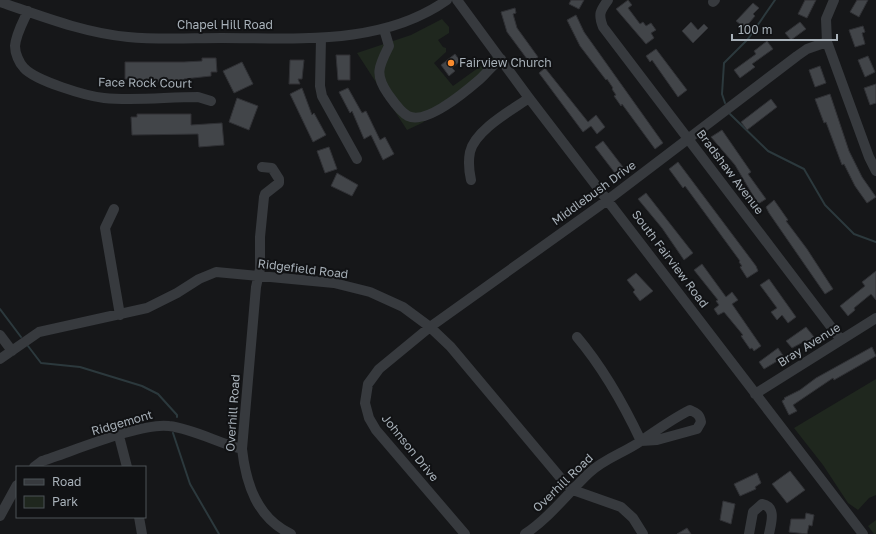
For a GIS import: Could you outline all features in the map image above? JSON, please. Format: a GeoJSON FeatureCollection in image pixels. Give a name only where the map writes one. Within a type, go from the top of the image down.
{"type":"FeatureCollection","features":[{"type":"Feature","properties":{"kind":"street","name":"Chapel Hill Road"},"geometry":{"type":"LineString","coordinates":[[0,2],[92,31],[128,37],[321,38],[384,29],[412,19],[447,0]]}},
{"type":"Feature","properties":{"kind":"street","name":"South Fairview Road"},"geometry":{"type":"LineString","coordinates":[[457,0],[529,98],[609,199],[755,394],[863,534]]}},
{"type":"Feature","properties":{"kind":"street","name":"Bradshaw Avenue"},"geometry":{"type":"LineString","coordinates":[[608,0],[601,10],[600,18],[603,27],[842,340]]}},
{"type":"Feature","properties":{"kind":"street"},"geometry":{"type":"LineString","coordinates":[[834,0],[826,19],[827,42],[869,157],[876,171]]}},
{"type":"Feature","properties":{"kind":"street","name":"Face Rock Court"},"geometry":{"type":"LineString","coordinates":[[28,11],[17,36],[15,46],[18,58],[24,68],[36,76],[69,90],[103,98],[198,97],[211,101]]}},
{"type":"Feature","properties":{"kind":"street"},"geometry":{"type":"LineString","coordinates":[[384,29],[389,46],[379,67],[379,78],[394,102],[409,117],[417,119],[435,112],[479,80],[501,59]]}},
{"type":"Feature","properties":{"kind":"street"},"geometry":{"type":"LineString","coordinates":[[321,38],[320,86],[322,96],[357,159]]}},
{"type":"Feature","properties":{"kind":"street","name":"Middlebush Drive"},"geometry":{"type":"LineString","coordinates":[[379,369],[430,327],[609,199],[797,56],[807,49],[827,42]]}},
{"type":"Feature","properties":{"kind":"street"},"geometry":{"type":"LineString","coordinates":[[471,180],[468,165],[470,150],[479,135],[529,98]]}},
{"type":"Feature","properties":{"kind":"street","name":"Overhill Road"},"geometry":{"type":"LineString","coordinates":[[262,167],[272,168],[279,178],[279,183],[264,197],[260,231],[260,269],[242,449],[249,485],[259,507],[271,520],[291,534]]}},
{"type":"Feature","properties":{"kind":"street"},"geometry":{"type":"LineString","coordinates":[[114,209],[105,228],[120,314]]}},
{"type":"Feature","properties":{"kind":"street","name":"Ridgefield Road"},"geometry":{"type":"LineString","coordinates":[[0,360],[39,332],[147,308],[177,293],[199,279],[216,272],[334,283],[370,292],[403,308],[430,327],[450,346],[564,482],[573,490],[621,507],[633,518],[643,534]]}},
{"type":"Feature","properties":{"kind":"street","name":"Bray Avenue"},"geometry":{"type":"LineString","coordinates":[[755,394],[876,318]]}},
{"type":"Feature","properties":{"kind":"street"},"geometry":{"type":"LineString","coordinates":[[0,335],[12,351]]}},
{"type":"Feature","properties":{"kind":"street"},"geometry":{"type":"LineString","coordinates":[[577,337],[610,381],[623,403],[641,441]]}},
{"type":"Feature","properties":{"kind":"street","name":"Johnson Drive"},"geometry":{"type":"LineString","coordinates":[[379,369],[368,384],[365,403],[369,418],[376,430],[465,534]]}},
{"type":"Feature","properties":{"kind":"street","name":"Overhill Road"},"geometry":{"type":"LineString","coordinates":[[526,534],[539,524],[589,473],[606,459],[641,441],[655,430],[690,410],[696,412],[700,417],[701,422],[697,428],[657,440],[641,441]]}},
{"type":"Feature","properties":{"kind":"street","name":"Ridgemont"},"geometry":{"type":"LineString","coordinates":[[36,466],[42,462],[119,436],[159,425],[169,426],[242,449]]}},
{"type":"Feature","properties":{"kind":"street"},"geometry":{"type":"LineString","coordinates":[[119,436],[127,466]]}},
{"type":"Feature","properties":{"kind":"street"},"geometry":{"type":"LineString","coordinates":[[0,516],[16,487]]}},
{"type":"Feature","properties":{"kind":"street"},"geometry":{"type":"LineString","coordinates":[[748,534],[753,512],[762,504],[767,505],[772,510],[769,534]]}},
{"type":"Feature","properties":{"kind":"street"},"geometry":{"type":"LineString","coordinates":[[139,518],[142,534]]}},
{"type":"Feature","properties":{"kind":"green space"},"geometry":{"type":"Polygon","coordinates":[[[442,19],[449,27],[449,33],[438,40],[443,47],[446,48],[446,52],[434,63],[453,86],[496,55],[503,64],[422,123],[407,130],[357,53],[411,35],[442,19]]]}},
{"type":"Feature","properties":{"kind":"green space"},"geometry":{"type":"Polygon","coordinates":[[[876,379],[876,495],[869,498],[858,510],[848,503],[823,465],[794,428],[876,379]]]}},
{"type":"Feature","properties":{"kind":"green space"},"geometry":{"type":"Polygon","coordinates":[[[876,520],[876,534],[874,534],[868,526],[876,520]]]}},
{"type":"Feature","properties":{"kind":"building"},"geometry":{"type":"Polygon","coordinates":[[[571,0],[584,0],[579,9],[569,4],[571,0]]]}},
{"type":"Feature","properties":{"kind":"building"},"geometry":{"type":"Polygon","coordinates":[[[628,0],[632,5],[628,8],[640,24],[643,22],[646,26],[651,23],[656,30],[651,33],[654,38],[646,44],[616,9],[628,0]]]}},
{"type":"Feature","properties":{"kind":"building"},"geometry":{"type":"Polygon","coordinates":[[[805,0],[816,0],[807,18],[798,14],[805,0]]]}},
{"type":"Feature","properties":{"kind":"building"},"geometry":{"type":"Polygon","coordinates":[[[857,0],[868,0],[859,17],[850,12],[857,0]]]}},
{"type":"Feature","properties":{"kind":"building"},"geometry":{"type":"Polygon","coordinates":[[[753,3],[759,8],[753,14],[755,16],[745,28],[736,21],[753,3]]]}},
{"type":"Feature","properties":{"kind":"building"},"geometry":{"type":"Polygon","coordinates":[[[515,8],[516,13],[513,14],[517,28],[538,57],[530,63],[507,32],[501,12],[515,8]]]}},
{"type":"Feature","properties":{"kind":"building"},"geometry":{"type":"Polygon","coordinates":[[[576,15],[584,32],[663,143],[655,149],[622,104],[621,106],[614,96],[616,95],[607,79],[606,80],[580,46],[567,20],[576,15]]]}},
{"type":"Feature","properties":{"kind":"building"},"geometry":{"type":"Polygon","coordinates":[[[691,22],[698,30],[704,24],[708,28],[693,43],[682,31],[691,22]]]}},
{"type":"Feature","properties":{"kind":"building"},"geometry":{"type":"Polygon","coordinates":[[[800,22],[806,29],[791,40],[785,33],[800,22]]]}},
{"type":"Feature","properties":{"kind":"building"},"geometry":{"type":"Polygon","coordinates":[[[863,26],[865,32],[862,33],[865,44],[855,47],[849,30],[863,26]]]}},
{"type":"Feature","properties":{"kind":"building"},"geometry":{"type":"Polygon","coordinates":[[[767,41],[773,49],[752,64],[755,67],[740,78],[734,70],[756,54],[754,51],[767,41]]]}},
{"type":"Feature","properties":{"kind":"building"},"geometry":{"type":"Polygon","coordinates":[[[656,49],[687,90],[678,97],[652,60],[650,62],[646,56],[656,49]]]}},
{"type":"Feature","properties":{"kind":"building","name":"Fairview Church"},"geometry":{"type":"Polygon","coordinates":[[[455,54],[460,61],[452,68],[455,71],[449,76],[441,65],[455,54]]]}},
{"type":"Feature","properties":{"kind":"building"},"geometry":{"type":"Polygon","coordinates":[[[336,55],[350,55],[350,80],[338,80],[336,55]]]}},
{"type":"Feature","properties":{"kind":"building"},"geometry":{"type":"Polygon","coordinates":[[[868,56],[875,72],[865,77],[858,60],[868,56]]]}},
{"type":"Feature","properties":{"kind":"building"},"geometry":{"type":"Polygon","coordinates":[[[202,58],[216,58],[217,72],[211,72],[211,76],[184,79],[184,82],[131,82],[131,79],[125,79],[125,62],[184,62],[202,61],[202,58]]]}},
{"type":"Feature","properties":{"kind":"building"},"geometry":{"type":"Polygon","coordinates":[[[290,60],[304,60],[302,79],[298,79],[300,84],[289,84],[290,60]]]}},
{"type":"Feature","properties":{"kind":"building"},"geometry":{"type":"Polygon","coordinates":[[[242,62],[253,84],[234,93],[223,71],[242,62]]]}},
{"type":"Feature","properties":{"kind":"building"},"geometry":{"type":"Polygon","coordinates":[[[820,66],[826,83],[815,87],[809,70],[820,66]]]}},
{"type":"Feature","properties":{"kind":"building"},"geometry":{"type":"Polygon","coordinates":[[[545,68],[588,122],[596,115],[605,127],[597,134],[591,126],[583,132],[539,73],[545,68]]]}},
{"type":"Feature","properties":{"kind":"building"},"geometry":{"type":"Polygon","coordinates":[[[876,84],[876,103],[870,105],[864,88],[876,84]]]}},
{"type":"Feature","properties":{"kind":"building"},"geometry":{"type":"Polygon","coordinates":[[[302,88],[312,115],[314,113],[326,135],[313,142],[290,94],[302,88]]]}},
{"type":"Feature","properties":{"kind":"building"},"geometry":{"type":"Polygon","coordinates":[[[348,88],[362,113],[366,111],[380,140],[385,137],[394,154],[383,160],[371,135],[364,139],[352,111],[350,113],[339,92],[348,88]]]}},
{"type":"Feature","properties":{"kind":"building"},"geometry":{"type":"Polygon","coordinates":[[[830,94],[849,151],[862,177],[876,197],[867,203],[855,186],[844,164],[842,165],[826,122],[824,123],[815,99],[830,94]]]}},
{"type":"Feature","properties":{"kind":"building"},"geometry":{"type":"Polygon","coordinates":[[[237,98],[258,106],[249,130],[229,122],[237,98]]]}},
{"type":"Feature","properties":{"kind":"building"},"geometry":{"type":"Polygon","coordinates":[[[771,99],[777,107],[747,130],[741,122],[771,99]]]}},
{"type":"Feature","properties":{"kind":"building"},"geometry":{"type":"Polygon","coordinates":[[[137,114],[191,114],[191,125],[222,123],[224,145],[199,147],[198,134],[132,135],[131,117],[137,117],[137,114]]]}},
{"type":"Feature","properties":{"kind":"building"},"geometry":{"type":"Polygon","coordinates":[[[722,130],[751,172],[748,174],[766,199],[758,204],[735,165],[711,137],[722,130]]]}},
{"type":"Feature","properties":{"kind":"building"},"geometry":{"type":"Polygon","coordinates":[[[603,141],[626,171],[618,177],[595,147],[603,141]]]}},
{"type":"Feature","properties":{"kind":"building"},"geometry":{"type":"Polygon","coordinates":[[[329,147],[337,169],[325,173],[317,151],[329,147]]]}},
{"type":"Feature","properties":{"kind":"building"},"geometry":{"type":"Polygon","coordinates":[[[678,162],[756,266],[758,271],[747,278],[740,267],[742,266],[739,262],[740,261],[685,186],[683,188],[669,169],[678,162]]]}},
{"type":"Feature","properties":{"kind":"building"},"geometry":{"type":"Polygon","coordinates":[[[337,173],[358,185],[352,196],[331,186],[337,173]]]}},
{"type":"Feature","properties":{"kind":"building"},"geometry":{"type":"Polygon","coordinates":[[[646,193],[693,253],[684,260],[662,228],[638,199],[646,193]]]}},
{"type":"Feature","properties":{"kind":"building"},"geometry":{"type":"Polygon","coordinates":[[[774,200],[788,220],[786,221],[807,249],[833,289],[825,294],[769,213],[766,207],[774,200]]]}},
{"type":"Feature","properties":{"kind":"building"},"geometry":{"type":"Polygon","coordinates":[[[702,264],[726,297],[732,292],[738,300],[732,304],[761,346],[754,351],[752,348],[750,349],[741,336],[743,335],[724,312],[718,315],[714,309],[719,305],[716,301],[718,300],[694,270],[702,264]]]}},
{"type":"Feature","properties":{"kind":"building"},"geometry":{"type":"Polygon","coordinates":[[[876,271],[876,300],[871,294],[854,308],[855,310],[848,316],[840,306],[865,286],[862,282],[876,271]]]}},
{"type":"Feature","properties":{"kind":"building"},"geometry":{"type":"Polygon","coordinates":[[[636,273],[653,291],[640,301],[633,292],[635,290],[627,280],[636,273]]]}},
{"type":"Feature","properties":{"kind":"building"},"geometry":{"type":"Polygon","coordinates":[[[769,279],[796,317],[788,323],[782,315],[777,320],[771,312],[777,308],[760,285],[769,279]]]}},
{"type":"Feature","properties":{"kind":"building"},"geometry":{"type":"Polygon","coordinates":[[[806,327],[814,337],[806,343],[805,341],[792,348],[786,341],[806,327]]]}},
{"type":"Feature","properties":{"kind":"building"},"geometry":{"type":"Polygon","coordinates":[[[872,347],[876,356],[834,380],[833,378],[793,405],[797,411],[789,415],[782,401],[785,399],[784,398],[800,390],[816,378],[872,347]]]}},
{"type":"Feature","properties":{"kind":"building"},"geometry":{"type":"Polygon","coordinates":[[[778,348],[784,357],[764,369],[759,362],[778,348]]]}},
{"type":"Feature","properties":{"kind":"building"},"geometry":{"type":"Polygon","coordinates":[[[790,471],[805,490],[787,503],[772,484],[790,471]]]}},
{"type":"Feature","properties":{"kind":"building"},"geometry":{"type":"Polygon","coordinates":[[[757,473],[761,483],[755,487],[756,489],[740,496],[734,484],[757,473]]]}},
{"type":"Feature","properties":{"kind":"building"},"geometry":{"type":"Polygon","coordinates":[[[723,501],[735,504],[731,524],[720,520],[723,501]]]}},
{"type":"Feature","properties":{"kind":"building"},"geometry":{"type":"Polygon","coordinates":[[[806,513],[814,515],[812,526],[809,525],[807,534],[789,532],[791,519],[805,519],[806,513]]]}},
{"type":"Feature","properties":{"kind":"building"},"geometry":{"type":"Polygon","coordinates":[[[687,528],[691,534],[677,534],[687,528]]]}},
{"type":"Feature","properties":{"kind":"waterway"},"geometry":{"type":"LineString","coordinates":[[725,103],[722,94],[724,63],[748,39],[775,0]]}},
{"type":"Feature","properties":{"kind":"waterway"},"geometry":{"type":"LineString","coordinates":[[730,114],[768,151],[804,169],[825,205],[854,234],[876,242]]}},
{"type":"Feature","properties":{"kind":"waterway"},"geometry":{"type":"LineString","coordinates":[[0,309],[21,337]]}},
{"type":"Feature","properties":{"kind":"waterway"},"geometry":{"type":"LineString","coordinates":[[28,346],[41,363],[80,367],[142,386],[158,394],[177,415],[177,417]]}},
{"type":"Feature","properties":{"kind":"waterway"},"geometry":{"type":"LineString","coordinates":[[173,433],[190,484],[219,534]]}},
{"type":"Feature","properties":{"kind":"place","name":"Fairview Church"},"geometry":{"type":"Point","coordinates":[451,63]}}]}
